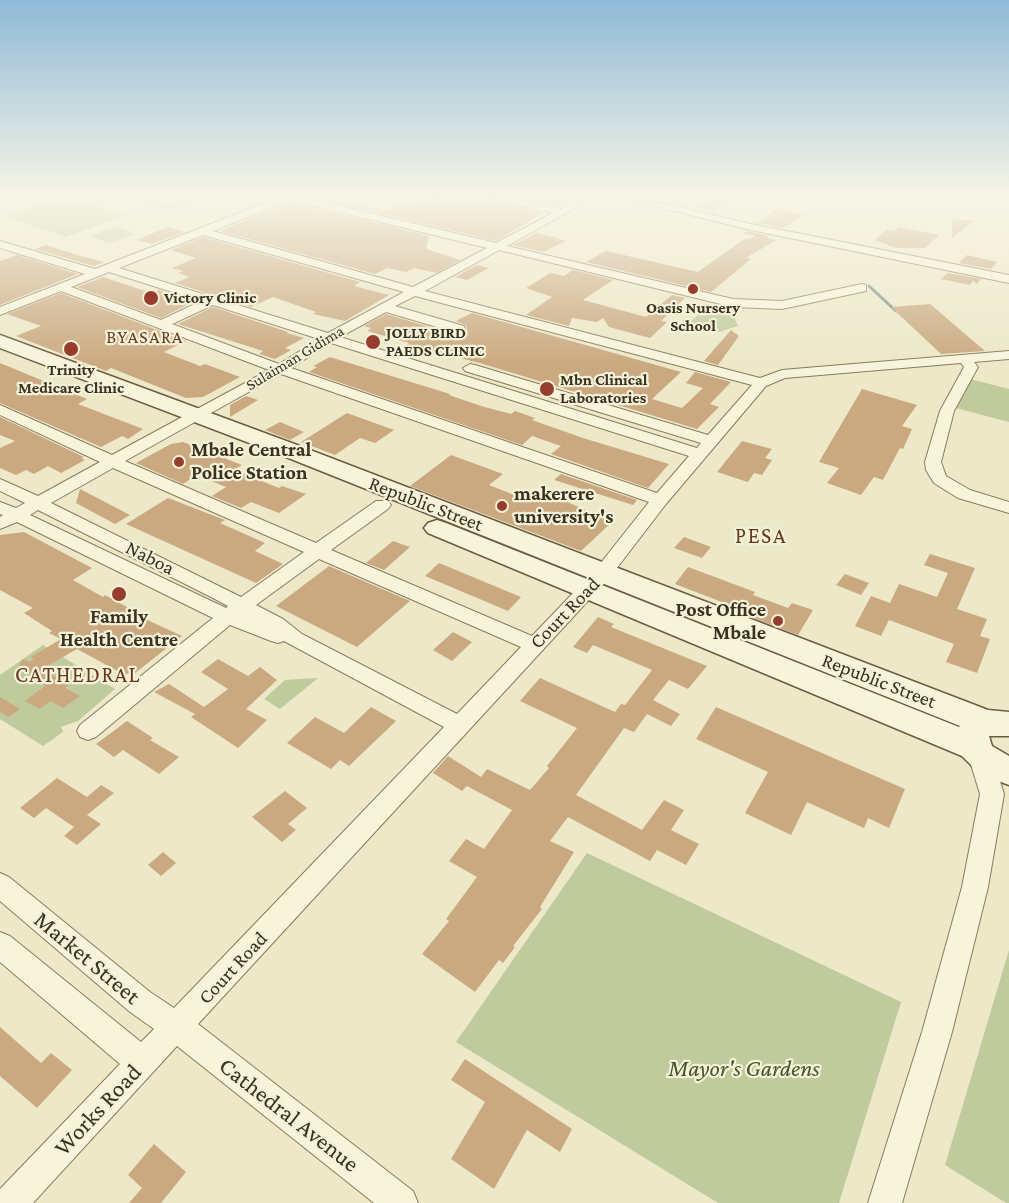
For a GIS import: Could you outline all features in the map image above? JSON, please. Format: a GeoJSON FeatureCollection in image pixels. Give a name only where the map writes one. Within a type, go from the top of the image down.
{"type":"FeatureCollection","features":[{"type":"Feature","properties":{"kind":"main road","name":"Republic Street"},"geometry":{"type":"LineString","coordinates":[[0,341],[188,419],[987,737],[992,764],[1003,781]]}},
{"type":"Feature","properties":{"kind":"main road","name":"Republic Street"},"geometry":{"type":"LineString","coordinates":[[0,351],[188,419],[382,505],[594,581]]}},
{"type":"Feature","properties":{"kind":"street"},"geometry":{"type":"LineString","coordinates":[[30,252],[212,301],[329,338],[706,447]]}},
{"type":"Feature","properties":{"kind":"street"},"geometry":{"type":"LineString","coordinates":[[0,311],[149,252]]}},
{"type":"Feature","properties":{"kind":"street"},"geometry":{"type":"LineString","coordinates":[[276,252],[416,292],[761,383],[782,374],[1009,355]]}},
{"type":"Feature","properties":{"kind":"street","name":"Sulaiman Gidima"},"geometry":{"type":"LineString","coordinates":[[5,515],[39,502],[280,369],[344,329],[488,252]]}},
{"type":"Feature","properties":{"kind":"street"},"geometry":{"type":"LineString","coordinates":[[513,252],[701,297],[746,305],[782,305],[862,288]]}},
{"type":"Feature","properties":{"kind":"street"},"geometry":{"type":"LineString","coordinates":[[876,252],[1009,279]]}},
{"type":"Feature","properties":{"kind":"street"},"geometry":{"type":"LineString","coordinates":[[127,261],[706,447]]}},
{"type":"Feature","properties":{"kind":"street"},"geometry":{"type":"LineString","coordinates":[[60,287],[280,369],[660,500]]}},
{"type":"Feature","properties":{"kind":"street"},"geometry":{"type":"LineString","coordinates":[[161,325],[212,301]]}},
{"type":"Feature","properties":{"kind":"street"},"geometry":{"type":"LineString","coordinates":[[387,308],[459,329]]}},
{"type":"Feature","properties":{"kind":"street"},"geometry":{"type":"LineString","coordinates":[[966,360],[971,367],[947,411],[933,462],[934,470],[940,479],[964,494],[1009,508]]}},
{"type":"Feature","properties":{"kind":"street","name":"Court Road"},"geometry":{"type":"LineString","coordinates":[[182,1022],[594,581],[761,383]]}},
{"type":"Feature","properties":{"kind":"street"},"geometry":{"type":"LineString","coordinates":[[0,409],[112,462],[534,645]]}},
{"type":"Feature","properties":{"kind":"street","name":"Naboa"},"geometry":{"type":"LineString","coordinates":[[0,484],[39,502],[267,633],[296,639],[459,724]]}},
{"type":"Feature","properties":{"kind":"street"},"geometry":{"type":"LineString","coordinates":[[88,731],[234,612],[382,505]]}},
{"type":"Feature","properties":{"kind":"street","name":"Naboa"},"geometry":{"type":"LineString","coordinates":[[5,515],[234,612]]}},
{"type":"Feature","properties":{"kind":"street"},"geometry":{"type":"LineString","coordinates":[[885,1203],[937,1032],[1003,781]]}},
{"type":"Feature","properties":{"kind":"street","name":"Market Street"},"geometry":{"type":"LineString","coordinates":[[0,885],[140,1002],[182,1022]]}},
{"type":"Feature","properties":{"kind":"street"},"geometry":{"type":"LineString","coordinates":[[0,945],[142,1063]]}},
{"type":"Feature","properties":{"kind":"street","name":"Works Road"},"geometry":{"type":"LineString","coordinates":[[10,1203],[182,1022]]}},
{"type":"Feature","properties":{"kind":"street","name":"Cathedral Avenue"},"geometry":{"type":"LineString","coordinates":[[182,1022],[401,1203]]}},
{"type":"Feature","properties":{"kind":"green space"},"geometry":{"type":"Polygon","coordinates":[[[703,305],[738,310],[735,319],[738,326],[716,333],[685,325],[696,317],[703,305]]]}},
{"type":"Feature","properties":{"kind":"green space"},"geometry":{"type":"Polygon","coordinates":[[[970,379],[1009,389],[1009,422],[952,407],[970,379]]]}},
{"type":"Feature","properties":{"kind":"green space"},"geometry":{"type":"Polygon","coordinates":[[[43,645],[115,689],[78,721],[61,727],[63,732],[43,746],[0,719],[0,675],[43,645]]]}},
{"type":"Feature","properties":{"kind":"green space"},"geometry":{"type":"Polygon","coordinates":[[[318,678],[280,709],[264,699],[285,680],[318,678]]]}},
{"type":"Feature","properties":{"kind":"green space","name":"Mayor's Gardens"},"geometry":{"type":"Polygon","coordinates":[[[587,853],[901,1002],[839,1203],[718,1203],[456,1042],[587,853]]]}},
{"type":"Feature","properties":{"kind":"green space"},"geometry":{"type":"Polygon","coordinates":[[[1009,950],[1009,1203],[1006,1203],[945,1165],[1009,950]]]}},
{"type":"Feature","properties":{"kind":"building"},"geometry":{"type":"Polygon","coordinates":[[[46,252],[68,252],[104,262],[94,266],[46,252]]]}},
{"type":"Feature","properties":{"kind":"building"},"geometry":{"type":"Polygon","coordinates":[[[178,252],[256,252],[360,282],[354,286],[389,295],[345,321],[313,314],[316,312],[273,297],[251,307],[175,283],[190,277],[178,273],[183,271],[172,268],[196,258],[178,252]]]}},
{"type":"Feature","properties":{"kind":"building"},"geometry":{"type":"Polygon","coordinates":[[[296,252],[436,252],[460,260],[436,273],[414,268],[406,272],[387,268],[375,274],[296,252]]]}},
{"type":"Feature","properties":{"kind":"building"},"geometry":{"type":"Polygon","coordinates":[[[604,252],[611,252],[698,272],[726,252],[756,252],[746,258],[751,259],[711,292],[586,262],[604,252]]]}},
{"type":"Feature","properties":{"kind":"building"},"geometry":{"type":"Polygon","coordinates":[[[17,255],[78,274],[0,305],[0,261],[17,255]]]}},
{"type":"Feature","properties":{"kind":"building"},"geometry":{"type":"Polygon","coordinates":[[[967,255],[997,262],[991,269],[959,263],[967,255]]]}},
{"type":"Feature","properties":{"kind":"building"},"geometry":{"type":"Polygon","coordinates":[[[477,265],[489,268],[467,280],[455,277],[477,265]]]}},
{"type":"Feature","properties":{"kind":"building"},"geometry":{"type":"Polygon","coordinates":[[[573,270],[613,280],[583,300],[646,317],[672,295],[685,298],[661,321],[667,322],[650,338],[609,327],[603,318],[597,322],[572,318],[569,326],[526,315],[552,297],[526,288],[550,273],[564,276],[573,270]]]}},
{"type":"Feature","properties":{"kind":"building"},"geometry":{"type":"Polygon","coordinates":[[[948,273],[981,279],[977,284],[973,281],[970,285],[941,279],[948,273]]]}},
{"type":"Feature","properties":{"kind":"building"},"geometry":{"type":"Polygon","coordinates":[[[103,277],[151,293],[159,290],[195,301],[161,318],[77,287],[103,277]]]}},
{"type":"Feature","properties":{"kind":"building"},"geometry":{"type":"Polygon","coordinates":[[[61,293],[186,341],[164,352],[200,366],[205,364],[240,377],[203,397],[186,398],[111,368],[106,371],[16,336],[41,326],[7,314],[61,293]]]}},
{"type":"Feature","properties":{"kind":"building"},"geometry":{"type":"Polygon","coordinates":[[[930,304],[985,351],[941,354],[891,307],[930,304]]]}},
{"type":"Feature","properties":{"kind":"building"},"geometry":{"type":"Polygon","coordinates":[[[213,307],[304,338],[285,348],[291,350],[275,359],[259,354],[263,351],[178,324],[213,307]]]}},
{"type":"Feature","properties":{"kind":"building"},"geometry":{"type":"Polygon","coordinates":[[[472,313],[681,372],[652,399],[682,408],[703,388],[686,383],[695,372],[731,382],[710,404],[719,407],[697,429],[483,364],[449,355],[445,358],[405,346],[409,343],[367,331],[371,328],[364,326],[386,314],[453,334],[464,334],[467,330],[466,325],[456,321],[472,313]]]}},
{"type":"Feature","properties":{"kind":"building"},"geometry":{"type":"Polygon","coordinates":[[[731,330],[739,336],[718,365],[704,361],[731,330]]]}},
{"type":"Feature","properties":{"kind":"building"},"geometry":{"type":"Polygon","coordinates":[[[330,357],[450,394],[481,406],[511,414],[515,411],[535,418],[532,420],[583,438],[669,464],[648,488],[551,454],[561,446],[532,436],[522,445],[309,372],[317,367],[313,366],[330,357]]]}},
{"type":"Feature","properties":{"kind":"building"},"geometry":{"type":"Polygon","coordinates":[[[0,363],[87,399],[78,404],[143,429],[128,439],[122,436],[101,447],[0,403],[0,363]]]}},
{"type":"Feature","properties":{"kind":"building"},"geometry":{"type":"Polygon","coordinates":[[[862,389],[917,405],[902,426],[912,429],[903,449],[900,448],[883,480],[874,477],[861,495],[827,483],[839,468],[819,462],[862,389]]]}},
{"type":"Feature","properties":{"kind":"building"},"geometry":{"type":"Polygon","coordinates":[[[246,396],[258,400],[230,417],[230,405],[246,396]]]}},
{"type":"Feature","properties":{"kind":"building"},"geometry":{"type":"Polygon","coordinates":[[[347,413],[394,430],[375,443],[360,438],[335,455],[301,442],[347,413]]]}},
{"type":"Feature","properties":{"kind":"building"},"geometry":{"type":"Polygon","coordinates":[[[0,417],[84,457],[81,458],[85,460],[61,473],[48,466],[34,474],[26,470],[16,475],[0,468],[0,448],[15,441],[0,435],[0,417]]]}},
{"type":"Feature","properties":{"kind":"building"},"geometry":{"type":"Polygon","coordinates":[[[280,422],[304,432],[290,440],[265,430],[280,422]]]}},
{"type":"Feature","properties":{"kind":"building"},"geometry":{"type":"Polygon","coordinates":[[[742,441],[772,449],[765,458],[772,460],[762,475],[754,473],[748,482],[717,472],[742,441]]]}},
{"type":"Feature","properties":{"kind":"building"},"geometry":{"type":"Polygon","coordinates":[[[183,442],[242,465],[234,470],[279,488],[282,486],[306,494],[279,513],[251,502],[241,508],[212,496],[226,487],[197,475],[183,484],[136,463],[171,444],[183,442]]]}},
{"type":"Feature","properties":{"kind":"building"},"geometry":{"type":"Polygon","coordinates":[[[451,455],[503,474],[489,485],[517,496],[521,492],[537,497],[543,491],[612,522],[581,551],[410,486],[451,455]]]}},
{"type":"Feature","properties":{"kind":"building"},"geometry":{"type":"Polygon","coordinates":[[[561,474],[637,500],[633,505],[554,480],[561,474]]]}},
{"type":"Feature","properties":{"kind":"building"},"geometry":{"type":"Polygon","coordinates":[[[80,489],[130,515],[115,524],[76,503],[80,489]]]}},
{"type":"Feature","properties":{"kind":"building"},"geometry":{"type":"Polygon","coordinates":[[[168,498],[225,520],[220,523],[265,543],[255,551],[283,564],[256,583],[126,524],[168,498]]]}},
{"type":"Feature","properties":{"kind":"building"},"geometry":{"type":"Polygon","coordinates":[[[24,532],[92,568],[73,580],[129,608],[126,610],[182,636],[134,674],[130,672],[125,675],[77,649],[42,669],[69,685],[65,688],[80,696],[63,708],[50,701],[40,709],[25,701],[45,686],[19,665],[23,659],[29,662],[34,659],[31,657],[61,639],[49,633],[52,631],[24,613],[33,608],[0,590],[0,535],[24,532]]]}},
{"type":"Feature","properties":{"kind":"building"},"geometry":{"type":"Polygon","coordinates":[[[684,537],[711,547],[702,558],[674,548],[684,537]]]}},
{"type":"Feature","properties":{"kind":"building"},"geometry":{"type":"Polygon","coordinates":[[[393,541],[410,547],[384,570],[366,563],[393,541]]]}},
{"type":"Feature","properties":{"kind":"building"},"geometry":{"type":"Polygon","coordinates":[[[930,554],[975,568],[957,609],[987,619],[980,636],[990,639],[977,673],[946,662],[954,644],[889,620],[881,636],[855,626],[871,596],[890,603],[899,584],[937,597],[948,573],[924,565],[930,554]]]}},
{"type":"Feature","properties":{"kind":"building"},"geometry":{"type":"Polygon","coordinates":[[[439,563],[521,597],[508,611],[425,576],[439,563]]]}},
{"type":"Feature","properties":{"kind":"building"},"geometry":{"type":"Polygon","coordinates":[[[329,566],[410,601],[357,647],[276,606],[329,566]]]}},
{"type":"Feature","properties":{"kind":"building"},"geometry":{"type":"Polygon","coordinates":[[[688,567],[755,592],[753,595],[788,608],[792,603],[813,610],[798,635],[738,612],[740,609],[675,584],[688,567]]]}},
{"type":"Feature","properties":{"kind":"building"},"geometry":{"type":"Polygon","coordinates":[[[845,574],[869,583],[861,595],[836,585],[845,574]]]}},
{"type":"Feature","properties":{"kind":"building"},"geometry":{"type":"Polygon","coordinates":[[[598,617],[614,624],[611,627],[707,666],[688,689],[669,680],[653,700],[680,714],[671,726],[647,714],[634,732],[624,728],[576,795],[642,830],[664,800],[684,810],[671,830],[699,844],[686,865],[657,850],[650,861],[568,817],[550,841],[574,852],[540,907],[542,909],[513,946],[515,947],[503,963],[499,960],[475,992],[422,954],[449,921],[446,919],[477,877],[449,861],[466,839],[484,849],[512,810],[467,786],[462,791],[433,773],[448,756],[481,777],[487,769],[530,790],[549,768],[547,766],[577,728],[520,701],[540,678],[615,712],[621,704],[625,705],[652,670],[593,645],[587,653],[573,647],[598,617]]]}},
{"type":"Feature","properties":{"kind":"building"},"geometry":{"type":"Polygon","coordinates":[[[453,632],[472,642],[452,661],[433,650],[453,632]]]}},
{"type":"Feature","properties":{"kind":"building"},"geometry":{"type":"Polygon","coordinates":[[[218,659],[248,676],[260,667],[277,680],[246,709],[267,720],[238,748],[191,717],[195,714],[154,692],[169,684],[204,707],[228,689],[201,672],[218,659]]]}},
{"type":"Feature","properties":{"kind":"building"},"geometry":{"type":"Polygon","coordinates":[[[0,697],[20,709],[9,717],[0,712],[0,697]]]}},
{"type":"Feature","properties":{"kind":"building"},"geometry":{"type":"Polygon","coordinates":[[[371,707],[396,721],[349,766],[340,760],[331,769],[287,743],[315,717],[344,733],[371,707]]]}},
{"type":"Feature","properties":{"kind":"building"},"geometry":{"type":"Polygon","coordinates":[[[716,707],[905,789],[889,828],[868,818],[864,828],[807,802],[791,835],[745,813],[768,772],[696,739],[716,707]]]}},
{"type":"Feature","properties":{"kind":"building"},"geometry":{"type":"Polygon","coordinates":[[[127,721],[153,738],[150,740],[179,757],[159,774],[123,750],[114,757],[96,744],[127,721]]]}},
{"type":"Feature","properties":{"kind":"building"},"geometry":{"type":"Polygon","coordinates":[[[57,778],[87,797],[101,785],[114,793],[87,815],[101,824],[77,845],[64,836],[74,827],[46,808],[34,818],[20,808],[57,778]]]}},
{"type":"Feature","properties":{"kind":"building"},"geometry":{"type":"Polygon","coordinates":[[[285,791],[307,808],[288,824],[296,830],[282,842],[252,817],[285,791]]]}},
{"type":"Feature","properties":{"kind":"building"},"geometry":{"type":"Polygon","coordinates":[[[163,852],[176,863],[161,876],[148,865],[163,852]]]}},
{"type":"Feature","properties":{"kind":"building"},"geometry":{"type":"Polygon","coordinates":[[[0,1027],[41,1063],[51,1053],[72,1070],[37,1108],[0,1076],[0,1027]]]}},
{"type":"Feature","properties":{"kind":"building"},"geometry":{"type":"Polygon","coordinates":[[[465,1059],[572,1129],[560,1152],[527,1130],[494,1189],[451,1159],[485,1102],[451,1080],[465,1059]]]}},
{"type":"Feature","properties":{"kind":"building"},"geometry":{"type":"Polygon","coordinates":[[[154,1144],[186,1172],[161,1203],[129,1203],[142,1188],[128,1175],[154,1144]]]}},
{"type":"Feature","properties":{"kind":"waterway"},"geometry":{"type":"LineString","coordinates":[[869,286],[896,311]]}},
{"type":"Feature","properties":{"kind":"place","name":"Oasis Nursery School"},"geometry":{"type":"Point","coordinates":[693,289]}},
{"type":"Feature","properties":{"kind":"place","name":"Victory Clinic"},"geometry":{"type":"Point","coordinates":[151,298]}},
{"type":"Feature","properties":{"kind":"place","name":"JOLLY BIRD PAEDS CLINIC"},"geometry":{"type":"Point","coordinates":[373,342]}},
{"type":"Feature","properties":{"kind":"place","name":"Trinity Medicare Clinic"},"geometry":{"type":"Point","coordinates":[71,349]}},
{"type":"Feature","properties":{"kind":"place","name":"Mbn Clinical Laboratories"},"geometry":{"type":"Point","coordinates":[547,389]}},
{"type":"Feature","properties":{"kind":"place","name":"Mbale Central Police Station"},"geometry":{"type":"Point","coordinates":[179,462]}},
{"type":"Feature","properties":{"kind":"place","name":"makerere university's"},"geometry":{"type":"Point","coordinates":[502,506]}},
{"type":"Feature","properties":{"kind":"place","name":"Family Health Centre"},"geometry":{"type":"Point","coordinates":[119,594]}},
{"type":"Feature","properties":{"kind":"place","name":"Post Office Mbale"},"geometry":{"type":"Point","coordinates":[778,621]}},
{"type":"Feature","properties":{"kind":"district","name":"BYASARA"},"geometry":{"type":"Point","coordinates":[145,337]}},
{"type":"Feature","properties":{"kind":"district","name":"PESA"},"geometry":{"type":"Point","coordinates":[761,536]}},
{"type":"Feature","properties":{"kind":"district","name":"CATHEDRAL"},"geometry":{"type":"Point","coordinates":[78,675]}}]}
